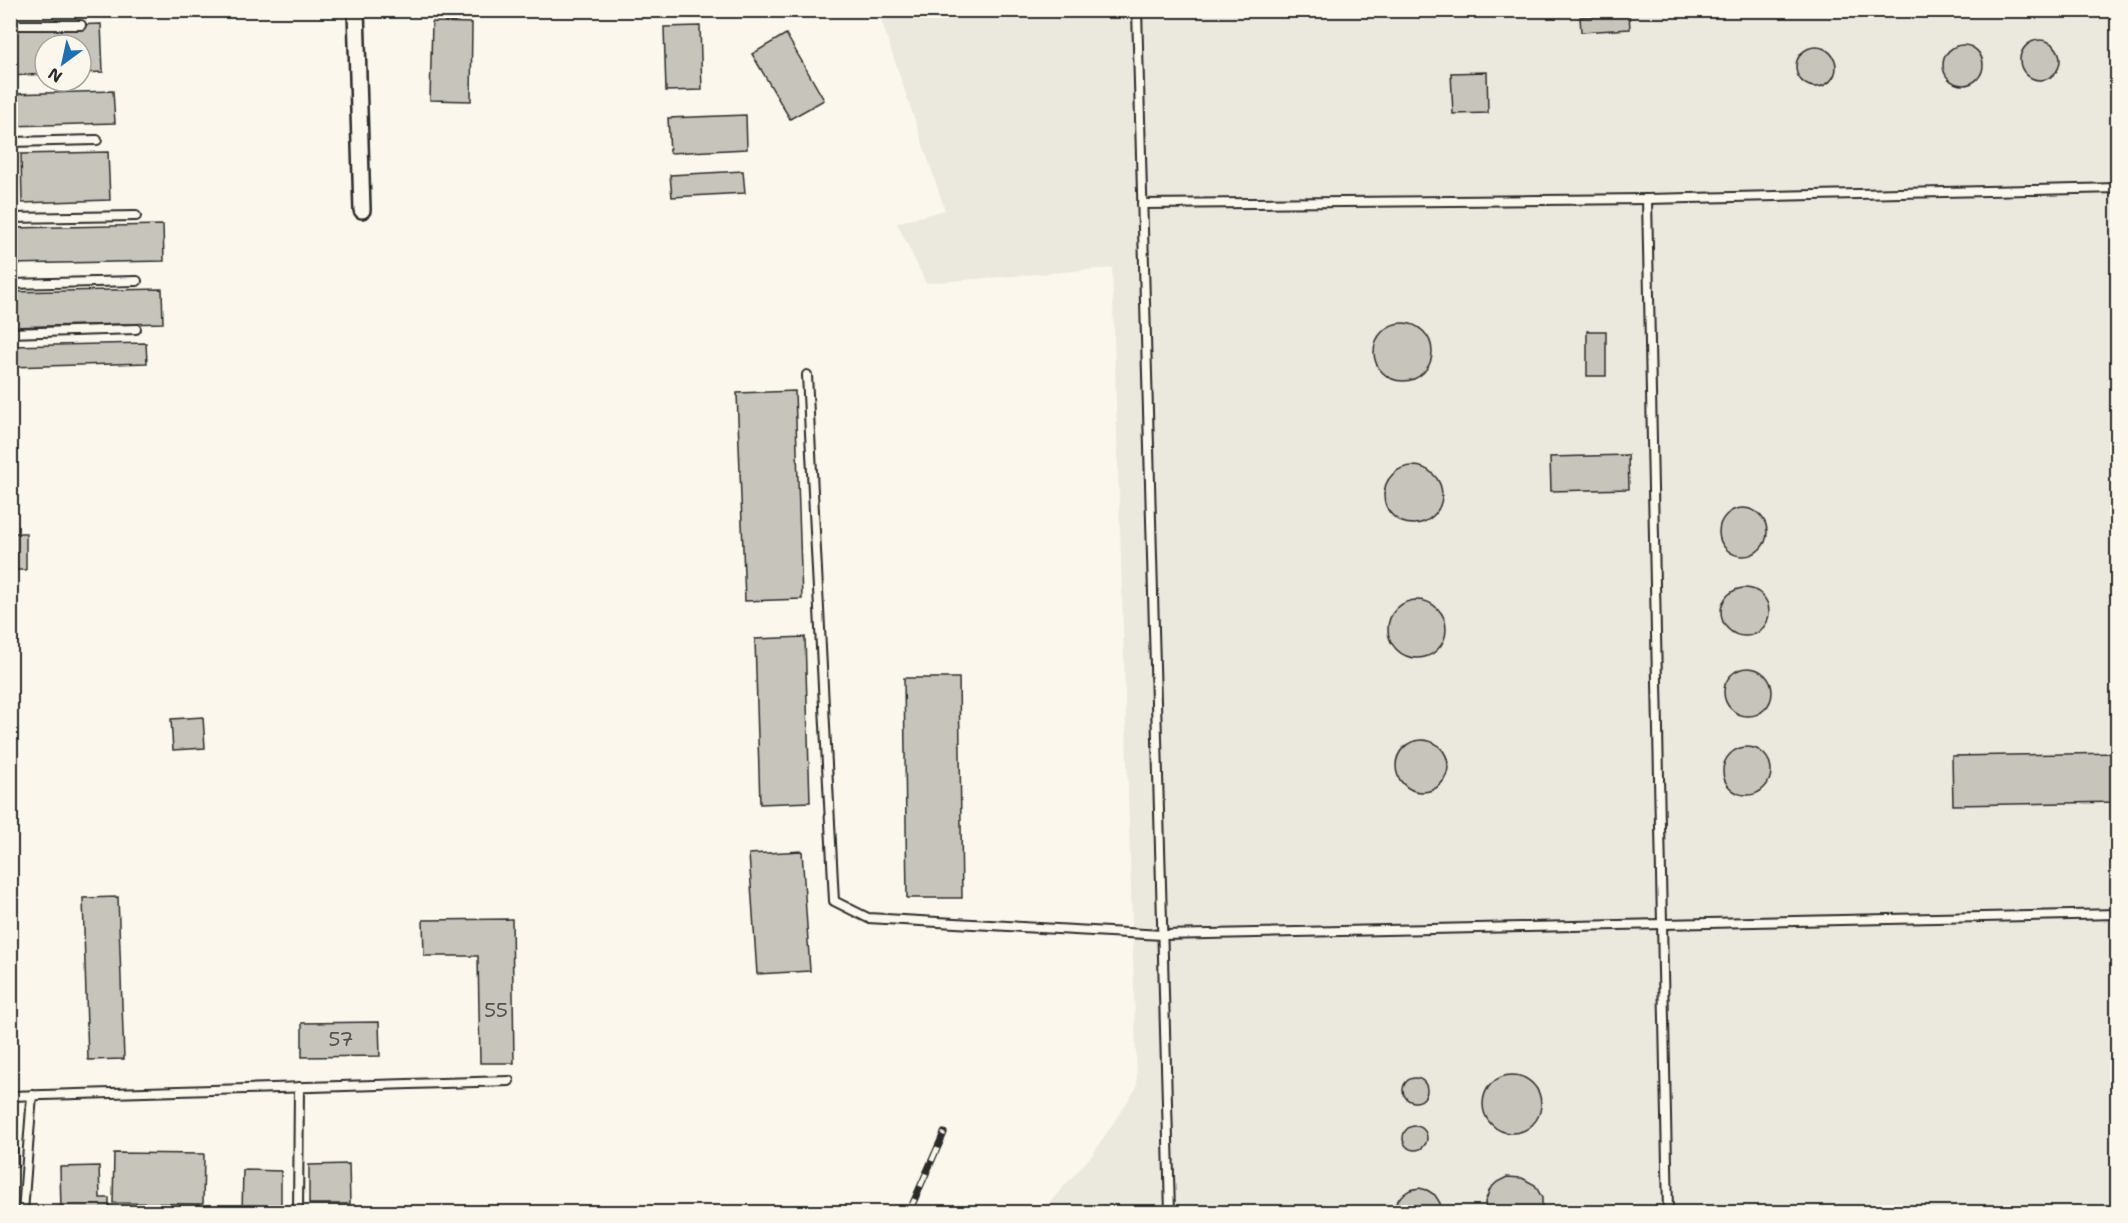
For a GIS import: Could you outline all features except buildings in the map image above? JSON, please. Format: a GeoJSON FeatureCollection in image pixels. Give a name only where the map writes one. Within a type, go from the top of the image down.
{"type":"FeatureCollection","features":[{"type":"Feature","properties":{"kind":"street"},"geometry":{"type":"LineString","coordinates":[[356,10],[362,210]]}},
{"type":"Feature","properties":{"kind":"lane"},"geometry":{"type":"LineString","coordinates":[[1137,10],[1170,1212]]}},
{"type":"Feature","properties":{"kind":"lane"},"geometry":{"type":"LineString","coordinates":[[10,25],[81,25]]}},
{"type":"Feature","properties":{"kind":"lane"},"geometry":{"type":"LineString","coordinates":[[10,142],[97,140]]}},
{"type":"Feature","properties":{"kind":"lane"},"geometry":{"type":"LineString","coordinates":[[1142,204],[1647,199],[2118,188]]}},
{"type":"Feature","properties":{"kind":"lane"},"geometry":{"type":"LineString","coordinates":[[1647,199],[1668,1212]]}},
{"type":"Feature","properties":{"kind":"lane"},"geometry":{"type":"LineString","coordinates":[[10,218],[136,216]]}},
{"type":"Feature","properties":{"kind":"lane"},"geometry":{"type":"LineString","coordinates":[[10,284],[137,281]]}},
{"type":"Feature","properties":{"kind":"lane"},"geometry":{"type":"LineString","coordinates":[[10,333],[136,329]]}},
{"type":"Feature","properties":{"kind":"lane"},"geometry":{"type":"LineString","coordinates":[[807,375],[834,901],[868,918],[1162,935],[2118,914]]}},
{"type":"Feature","properties":{"kind":"lane"},"geometry":{"type":"LineString","coordinates":[[10,1096],[509,1081]]}},
{"type":"Feature","properties":{"kind":"lane"},"geometry":{"type":"LineString","coordinates":[[298,1212],[299,1088]]}},
{"type":"Feature","properties":{"kind":"lane"},"geometry":{"type":"LineString","coordinates":[[23,1212],[32,1095]]}},
{"type":"Feature","properties":{"kind":"shaded area"},"geometry":{"type":"Polygon","coordinates":[[[878,11],[2117,11],[2117,1212],[1041,1212],[1093,1154],[1137,1087],[1112,268],[926,283],[897,223],[945,210],[878,11]]]}},
{"type":"Feature","properties":{"kind":"railway"},"geometry":{"type":"LineString","coordinates":[[909,1212],[944,1133]]}}]}
